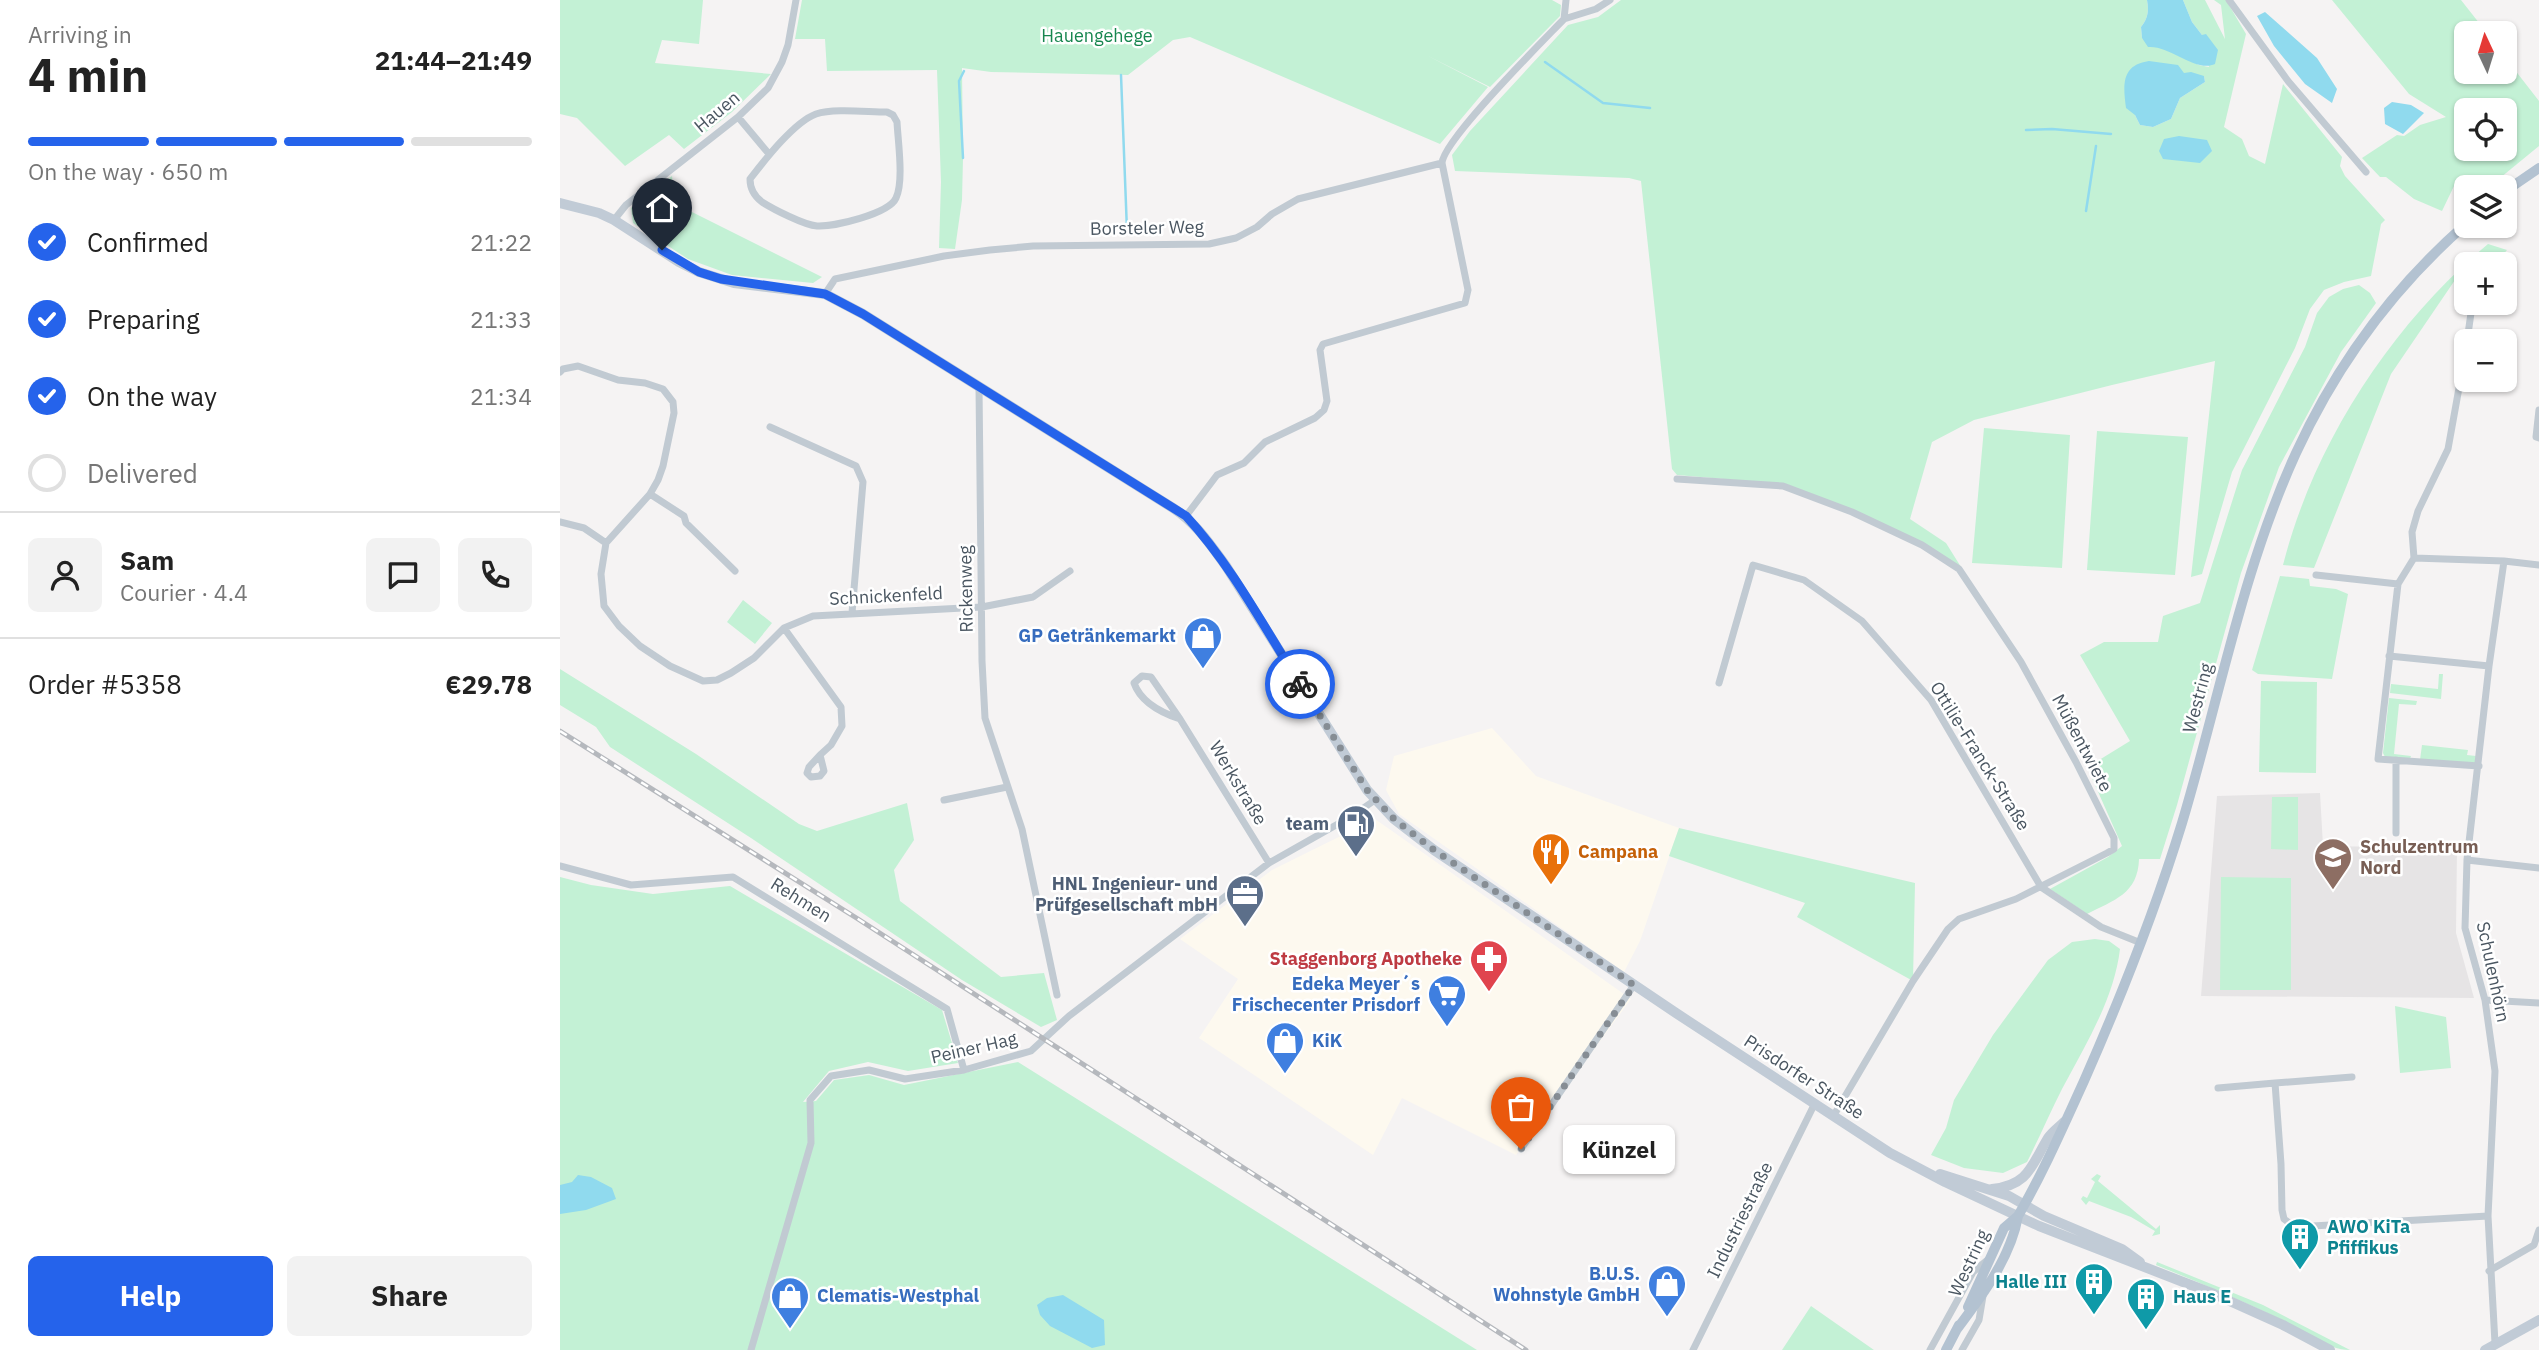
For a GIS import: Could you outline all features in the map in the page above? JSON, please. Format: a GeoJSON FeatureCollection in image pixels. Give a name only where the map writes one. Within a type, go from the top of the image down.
{"type":"FeatureCollection","features":[{"type":"Feature","properties":{"kind":"main road"},"geometry":{"type":"LineString","coordinates":[[2517,183],[2539,168]]}},
{"type":"Feature","properties":{"kind":"main road"},"geometry":{"type":"LineString","coordinates":[[560,203],[599,213],[614,220],[699,272],[734,283],[825,294]]}},
{"type":"Feature","properties":{"kind":"main road","name":"Westring"},"geometry":{"type":"LineString","coordinates":[[1946,1350],[2004,1228],[2018,1216],[2025,1204],[2067,1119],[2141,943],[2182,821],[2256,558],[2295,454],[2335,379],[2371,326],[2416,271],[2454,235]]}},
{"type":"Feature","properties":{"kind":"main road","name":"Prisdorfer Straße"},"geometry":{"type":"LineString","coordinates":[[825,294],[863,314],[1186,516],[1226,566],[1375,800],[1394,819],[1434,850],[1676,1013],[1915,1167],[2039,1226],[2150,1268],[2272,1320],[2330,1350]]}},
{"type":"Feature","properties":{"kind":"main road"},"geometry":{"type":"LineString","coordinates":[[1990,1189],[2014,1184],[2028,1174],[2050,1136],[2067,1119]]}},
{"type":"Feature","properties":{"kind":"main road","name":"Prisdorfer Straße"},"geometry":{"type":"LineString","coordinates":[[1915,1167],[1990,1189],[2025,1204],[2045,1216],[2122,1249],[2150,1268]]}},
{"type":"Feature","properties":{"kind":"main road","name":"Westring"},"geometry":{"type":"LineString","coordinates":[[1957,1329],[1984,1292],[2015,1232],[2018,1216]]}},
{"type":"Feature","properties":{"kind":"main road"},"geometry":{"type":"LineString","coordinates":[[2485,1350],[2539,1320]]}},
{"type":"Feature","properties":{"kind":"street","name":"Hauen"},"geometry":{"type":"LineString","coordinates":[[614,220],[626,205],[759,99],[775,76],[788,45],[796,0]]}},
{"type":"Feature","properties":{"kind":"street"},"geometry":{"type":"LineString","coordinates":[[1564,19],[1566,0]]}},
{"type":"Feature","properties":{"kind":"street"},"geometry":{"type":"LineString","coordinates":[[1186,516],[1217,475],[1244,463],[1265,442],[1315,418],[1324,410],[1327,401],[1320,350],[1323,344],[1465,303],[1468,290],[1441,163],[1442,155],[1468,120],[1564,19],[1596,9],[1610,0]]}},
{"type":"Feature","properties":{"kind":"street"},"geometry":{"type":"LineString","coordinates":[[2229,0],[2288,81],[2366,172]]}},
{"type":"Feature","properties":{"kind":"street"},"geometry":{"type":"LineString","coordinates":[[887,112],[893,115],[897,122],[898,194],[889,208],[878,213],[823,225],[807,223],[761,201],[752,191],[750,179],[769,154],[806,119],[816,114],[887,112]]}},
{"type":"Feature","properties":{"kind":"street"},"geometry":{"type":"LineString","coordinates":[[738,117],[769,154]]}},
{"type":"Feature","properties":{"kind":"street","name":"Borsteler Weg"},"geometry":{"type":"LineString","coordinates":[[825,294],[835,279],[944,256],[1033,246],[1209,244],[1236,238],[1298,200],[1441,163]]}},
{"type":"Feature","properties":{"kind":"street"},"geometry":{"type":"LineString","coordinates":[[560,372],[578,366],[618,380],[645,383],[663,389],[673,402],[674,413],[663,466],[650,494],[606,543],[584,528],[560,522]]}},
{"type":"Feature","properties":{"kind":"street","name":"Rickenweg"},"geometry":{"type":"LineString","coordinates":[[979,387],[985,718],[1022,829],[1057,995]]}},
{"type":"Feature","properties":{"kind":"street"},"geometry":{"type":"LineString","coordinates":[[2458,392],[2448,449],[2418,511],[2412,532],[2414,558],[2398,584],[2378,759],[2479,766]]}},
{"type":"Feature","properties":{"kind":"street"},"geometry":{"type":"LineString","coordinates":[[2539,410],[2536,438],[2539,438]]}},
{"type":"Feature","properties":{"kind":"street"},"geometry":{"type":"LineString","coordinates":[[770,427],[856,466],[860,474],[863,482],[852,613]]}},
{"type":"Feature","properties":{"kind":"street","name":"Müßentwiete"},"geometry":{"type":"LineString","coordinates":[[1677,479],[1783,486],[1852,512],[1922,545],[1959,569],[2021,662],[2114,838],[2114,849],[2016,900],[1959,919],[1948,929],[1913,981],[1834,1115]]}},
{"type":"Feature","properties":{"kind":"street"},"geometry":{"type":"LineString","coordinates":[[650,494],[684,516],[685,523],[735,572]]}},
{"type":"Feature","properties":{"kind":"street","name":"Schnickenfeld"},"geometry":{"type":"LineString","coordinates":[[606,543],[601,574],[604,606],[619,626],[640,646],[670,666],[703,681],[717,680],[754,659],[784,628],[813,616],[982,607],[1033,597],[1070,571]]}},
{"type":"Feature","properties":{"kind":"street"},"geometry":{"type":"LineString","coordinates":[[2414,558],[2539,565]]}},
{"type":"Feature","properties":{"kind":"street","name":"Schulenhörn"},"geometry":{"type":"LineString","coordinates":[[2495,1343],[2488,1216],[2495,1071],[2486,1000],[2465,928],[2468,860],[2489,666],[2504,561]]}},
{"type":"Feature","properties":{"kind":"street","name":"Ottilie-Franck-Straße"},"geometry":{"type":"LineString","coordinates":[[1718,683],[1753,565],[1804,580],[1862,621],[1931,700],[2041,887],[2101,927],[2141,943]]}},
{"type":"Feature","properties":{"kind":"street"},"geometry":{"type":"LineString","coordinates":[[2316,575],[2398,584]]}},
{"type":"Feature","properties":{"kind":"street"},"geometry":{"type":"LineString","coordinates":[[784,628],[841,708],[842,726],[831,745],[820,755]]}},
{"type":"Feature","properties":{"kind":"street"},"geometry":{"type":"LineString","coordinates":[[2389,656],[2489,666]]}},
{"type":"Feature","properties":{"kind":"street","name":"Werkstraße"},"geometry":{"type":"LineString","coordinates":[[1181,719],[1161,712],[1137,691],[1134,683],[1142,676],[1151,677],[1181,719],[1269,863]]}},
{"type":"Feature","properties":{"kind":"street"},"geometry":{"type":"LineString","coordinates":[[2396,761],[2396,833]]}},
{"type":"Feature","properties":{"kind":"street"},"geometry":{"type":"LineString","coordinates":[[944,800],[1007,787]]}},
{"type":"Feature","properties":{"kind":"street","name":"Peiner Hag"},"geometry":{"type":"LineString","coordinates":[[751,1350],[811,1143],[810,1100],[831,1076],[869,1070],[905,1079],[964,1070],[1031,1051],[1069,1016],[1269,863],[1358,813],[1375,800]]}},
{"type":"Feature","properties":{"kind":"street"},"geometry":{"type":"LineString","coordinates":[[2468,860],[2539,868]]}},
{"type":"Feature","properties":{"kind":"street","name":"Rehmen"},"geometry":{"type":"LineString","coordinates":[[560,866],[631,885],[733,877],[947,1009],[964,1070]]}},
{"type":"Feature","properties":{"kind":"street"},"geometry":{"type":"LineString","coordinates":[[1521,1149],[1634,985]]}},
{"type":"Feature","properties":{"kind":"street"},"geometry":{"type":"LineString","coordinates":[[2486,1000],[2539,1003]]}},
{"type":"Feature","properties":{"kind":"street"},"geometry":{"type":"LineString","coordinates":[[2218,1088],[2352,1077]]}},
{"type":"Feature","properties":{"kind":"street"},"geometry":{"type":"LineString","coordinates":[[2275,1083],[2282,1210],[2288,1225],[2295,1227],[2488,1216]]}},
{"type":"Feature","properties":{"kind":"street","name":"Industriestraße"},"geometry":{"type":"LineString","coordinates":[[1693,1350],[1815,1103]]}},
{"type":"Feature","properties":{"kind":"street"},"geometry":{"type":"LineString","coordinates":[[2490,1271],[2534,1245],[2539,1230]]}},
{"type":"Feature","properties":{"kind":"street"},"geometry":{"type":"LineString","coordinates":[[1930,1350],[1973,1272],[1990,1258]]}},
{"type":"Feature","properties":{"kind":"street"},"geometry":{"type":"LineString","coordinates":[[1962,1350],[1979,1320],[1984,1292]]}},
{"type":"Feature","properties":{"kind":"shaded area"},"geometry":{"type":"Polygon","coordinates":[[[1492,728],[1536,776],[1679,828],[1640,941],[1624,972],[1399,814],[1386,790],[1394,756],[1492,728]]]}},
{"type":"Feature","properties":{"kind":"shaded area","name":"Schulzentrum Nord"},"geometry":{"type":"Polygon","coordinates":[[[2320,793],[2323,846],[2457,848],[2456,933],[2474,998],[2201,996],[2217,796],[2320,793]]]}},
{"type":"Feature","properties":{"kind":"shaded area"},"geometry":{"type":"Polygon","coordinates":[[[1375,819],[1631,999],[1516,1155],[1402,1098],[1373,1155],[1199,1038],[1238,979],[1180,939],[1272,870],[1375,819]]]}},
{"type":"Feature","properties":{"kind":"green space"},"geometry":{"type":"Polygon","coordinates":[[[560,0],[703,0],[699,44],[662,40],[655,63],[771,74],[732,112],[684,149],[669,135],[625,166],[577,118],[560,114],[560,0]]]}},
{"type":"Feature","properties":{"kind":"green space","name":"Hauengehege"},"geometry":{"type":"Polygon","coordinates":[[[802,0],[1552,0],[1561,5],[1560,16],[1490,87],[1428,56],[1488,87],[1440,144],[1190,37],[1173,40],[1128,75],[991,72],[962,68],[962,200],[955,249],[939,248],[941,182],[937,70],[827,71],[825,39],[795,39],[802,0]]]}},
{"type":"Feature","properties":{"kind":"green space"},"geometry":{"type":"Polygon","coordinates":[[[1621,0],[2147,0],[2147,14],[2141,27],[2142,38],[2199,65],[2209,67],[2202,35],[2192,22],[2183,0],[2205,0],[2225,39],[2221,5],[2214,0],[2226,0],[2246,34],[2224,127],[2242,139],[2249,156],[2265,164],[2283,84],[2342,157],[2340,166],[2345,176],[2385,220],[2381,224],[2371,276],[2324,290],[2310,309],[2295,348],[2232,472],[2202,574],[2191,577],[2215,361],[1974,420],[1932,442],[1910,519],[1946,543],[1961,567],[1923,543],[1783,484],[1677,475],[1672,469],[1641,181],[1629,178],[1455,171],[1452,155],[1470,131],[1568,25],[1598,17],[1621,0]],[[2204,76],[2135,115],[2140,125],[2153,127],[2171,119],[2180,98],[2205,82],[2204,76]]]}},
{"type":"Feature","properties":{"kind":"green space"},"geometry":{"type":"Polygon","coordinates":[[[2332,0],[2461,0],[2478,21],[2454,21],[2454,84],[2517,84],[2517,73],[2539,101],[2539,146],[2504,175],[2454,175],[2454,186],[2442,211],[2414,199],[2386,177],[2380,177],[2362,158],[2397,135],[2404,136],[2420,125],[2446,117],[2409,94],[2332,0]]]}},
{"type":"Feature","properties":{"kind":"green space"},"geometry":{"type":"Polygon","coordinates":[[[672,176],[674,197],[682,207],[822,277],[813,283],[732,275],[688,259],[633,223],[631,208],[672,176]]]}},
{"type":"Feature","properties":{"kind":"green space"},"geometry":{"type":"Polygon","coordinates":[[[2488,244],[2507,250],[2505,252],[2479,252],[2488,244]]]}},
{"type":"Feature","properties":{"kind":"green space"},"geometry":{"type":"Polygon","coordinates":[[[2454,275],[2454,281],[2391,374],[2314,568],[2283,565],[2297,519],[2315,475],[2336,431],[2361,389],[2420,311],[2454,275]]]}},
{"type":"Feature","properties":{"kind":"green space"},"geometry":{"type":"Polygon","coordinates":[[[2359,285],[2370,293],[2376,303],[2341,352],[2279,467],[2241,573],[2160,859],[2139,859],[2138,871],[2129,888],[2115,900],[2087,914],[2050,889],[2108,857],[2122,846],[2088,769],[2130,741],[2080,655],[2104,642],[2158,642],[2163,616],[2200,603],[2242,470],[2305,347],[2317,313],[2329,297],[2343,289],[2359,285]]]}},
{"type":"Feature","properties":{"kind":"green space"},"geometry":{"type":"Polygon","coordinates":[[[1984,428],[2070,435],[2062,568],[1972,563],[1984,428]]]}},
{"type":"Feature","properties":{"kind":"green space"},"geometry":{"type":"Polygon","coordinates":[[[2097,431],[2188,437],[2175,575],[2087,570],[2097,431]]]}},
{"type":"Feature","properties":{"kind":"green space"},"geometry":{"type":"Polygon","coordinates":[[[2280,576],[2309,579],[2310,586],[2336,589],[2348,594],[2332,679],[2258,674],[2252,670],[2280,576]]]}},
{"type":"Feature","properties":{"kind":"green space"},"geometry":{"type":"Polygon","coordinates":[[[743,600],[772,623],[755,644],[727,622],[743,600]]]}},
{"type":"Feature","properties":{"kind":"green space"},"geometry":{"type":"Polygon","coordinates":[[[560,669],[696,754],[799,824],[817,831],[907,803],[914,840],[894,870],[900,901],[1001,977],[1044,973],[1057,1020],[1041,1027],[962,980],[610,747],[596,727],[560,705],[560,669]]]}},
{"type":"Feature","properties":{"kind":"green space"},"geometry":{"type":"Polygon","coordinates":[[[2439,674],[2443,674],[2441,699],[2390,693],[2391,684],[2438,689],[2439,674]]]}},
{"type":"Feature","properties":{"kind":"green space"},"geometry":{"type":"Polygon","coordinates":[[[2261,681],[2317,682],[2316,773],[2259,772],[2261,681]]]}},
{"type":"Feature","properties":{"kind":"green space"},"geometry":{"type":"Polygon","coordinates":[[[2389,698],[2417,701],[2416,705],[2399,704],[2394,754],[2411,756],[2410,759],[2385,757],[2383,753],[2389,698]]]}},
{"type":"Feature","properties":{"kind":"green space"},"geometry":{"type":"Polygon","coordinates":[[[2422,745],[2468,750],[2467,755],[2476,756],[2475,763],[2420,760],[2422,745]]]}},
{"type":"Feature","properties":{"kind":"green space"},"geometry":{"type":"Polygon","coordinates":[[[2272,797],[2298,797],[2298,850],[2271,849],[2272,797]]]}},
{"type":"Feature","properties":{"kind":"green space"},"geometry":{"type":"Polygon","coordinates":[[[1679,828],[1915,883],[1913,981],[1797,917],[1805,903],[1669,856],[1679,828]]]}},
{"type":"Feature","properties":{"kind":"green space"},"geometry":{"type":"Polygon","coordinates":[[[560,877],[591,885],[653,894],[730,886],[942,1010],[958,1063],[908,1071],[868,1062],[829,1071],[803,1102],[816,1101],[834,1080],[869,1075],[904,1085],[1018,1062],[1477,1350],[560,1350],[560,877]]]}},
{"type":"Feature","properties":{"kind":"green space"},"geometry":{"type":"Polygon","coordinates":[[[2221,877],[2291,878],[2291,990],[2220,990],[2221,877]]]}},
{"type":"Feature","properties":{"kind":"green space"},"geometry":{"type":"Polygon","coordinates":[[[2095,939],[2109,941],[2120,949],[2112,986],[2098,1021],[2027,1162],[2003,1173],[1964,1168],[1931,1155],[1946,1128],[1954,1100],[1993,1035],[2048,960],[2072,942],[2095,939]]]}},
{"type":"Feature","properties":{"kind":"green space"},"geometry":{"type":"Polygon","coordinates":[[[2395,1006],[2446,1017],[2451,1068],[2400,1073],[2395,1006]]]}},
{"type":"Feature","properties":{"kind":"green space"},"geometry":{"type":"Polygon","coordinates":[[[2097,1174],[2101,1176],[2098,1181],[2156,1229],[2160,1225],[2160,1234],[2152,1236],[2155,1231],[2131,1217],[2089,1201],[2086,1205],[2081,1199],[2083,1196],[2087,1198],[2095,1182],[2091,1179],[2097,1174]]]}},
{"type":"Feature","properties":{"kind":"green space"},"geometry":{"type":"Polygon","coordinates":[[[2157,1262],[2263,1305],[2350,1350],[2325,1344],[2270,1314],[2156,1265],[2157,1262]]]}},
{"type":"Feature","properties":{"kind":"green space"},"geometry":{"type":"Polygon","coordinates":[[[1811,1306],[1874,1350],[1782,1350],[1811,1306]]]}},
{"type":"Feature","properties":{"kind":"water"},"geometry":{"type":"Polygon","coordinates":[[[2147,0],[2183,0],[2192,22],[2218,50],[2215,64],[2200,65],[2165,50],[2148,47],[2142,38],[2141,27],[2147,14],[2147,0]]]}},
{"type":"Feature","properties":{"kind":"water"},"geometry":{"type":"Polygon","coordinates":[[[2265,12],[2317,58],[2337,89],[2332,103],[2305,84],[2274,46],[2257,16],[2265,12]]]}},
{"type":"Feature","properties":{"kind":"water"},"geometry":{"type":"Polygon","coordinates":[[[2149,61],[2178,65],[2184,73],[2204,76],[2205,82],[2180,98],[2171,119],[2153,127],[2140,125],[2135,115],[2126,108],[2124,92],[2126,77],[2133,67],[2149,61]]]}},
{"type":"Feature","properties":{"kind":"water"},"geometry":{"type":"Polygon","coordinates":[[[2392,102],[2411,105],[2424,113],[2403,134],[2385,124],[2384,108],[2392,102]]]}},
{"type":"Feature","properties":{"kind":"water"},"geometry":{"type":"Polygon","coordinates":[[[2179,136],[2207,140],[2212,151],[2200,163],[2163,159],[2159,151],[2164,139],[2179,136]]]}},
{"type":"Feature","properties":{"kind":"water"},"geometry":{"type":"Polygon","coordinates":[[[578,1175],[591,1177],[612,1188],[616,1199],[586,1210],[560,1214],[560,1185],[572,1182],[578,1175]]]}},
{"type":"Feature","properties":{"kind":"water"},"geometry":{"type":"Polygon","coordinates":[[[1063,1295],[1104,1320],[1105,1345],[1092,1348],[1050,1326],[1040,1315],[1037,1305],[1047,1298],[1063,1295]]]}},
{"type":"Feature","properties":{"kind":"waterway"},"geometry":{"type":"LineString","coordinates":[[1545,62],[1603,103],[1650,108]]}},
{"type":"Feature","properties":{"kind":"waterway"},"geometry":{"type":"LineString","coordinates":[[963,158],[959,81],[964,71]]}},
{"type":"Feature","properties":{"kind":"waterway"},"geometry":{"type":"LineString","coordinates":[[1121,75],[1127,231]]}},
{"type":"Feature","properties":{"kind":"waterway"},"geometry":{"type":"LineString","coordinates":[[2026,130],[2052,129],[2111,134]]}},
{"type":"Feature","properties":{"kind":"waterway"},"geometry":{"type":"LineString","coordinates":[[2086,211],[2096,146]]}},
{"type":"Feature","properties":{"kind":"railway"},"geometry":{"type":"LineString","coordinates":[[560,731],[858,919],[1526,1350]]}},
{"type":"Feature","properties":{"kind":"way so far"},"geometry":{"type":"LineString","coordinates":[[1300,684],[1367,790],[1394,819],[1434,850],[1634,985],[1521,1149]]}},
{"type":"Feature","properties":{"kind":"place","name":"GP Getränkemarkt"},"geometry":{"type":"Point","coordinates":[1203,670]}},
{"type":"Feature","properties":{"kind":"place","name":"team"},"geometry":{"type":"Point","coordinates":[1356,858]}},
{"type":"Feature","properties":{"kind":"place","name":"Campana"},"geometry":{"type":"Point","coordinates":[1551,886]}},
{"type":"Feature","properties":{"kind":"place","name":"Schulzentrum Nord"},"geometry":{"type":"Point","coordinates":[2333,891]}},
{"type":"Feature","properties":{"kind":"place","name":"HNL Ingenieur- und Prüfgesellschaft mbH"},"geometry":{"type":"Point","coordinates":[1245,928]}},
{"type":"Feature","properties":{"kind":"place","name":"Staggenborg Apotheke"},"geometry":{"type":"Point","coordinates":[1489,993]}},
{"type":"Feature","properties":{"kind":"place","name":"Edeka Meyer´s Frischecenter Prisdorf"},"geometry":{"type":"Point","coordinates":[1447,1028]}},
{"type":"Feature","properties":{"kind":"place","name":"KiK"},"geometry":{"type":"Point","coordinates":[1285,1075]}},
{"type":"Feature","properties":{"kind":"place","name":"Künzel"},"geometry":{"type":"Point","coordinates":[1521,1149]}},
{"type":"Feature","properties":{"kind":"place","name":"AWO KiTa Pfiffikus"},"geometry":{"type":"Point","coordinates":[2300,1271]}},
{"type":"Feature","properties":{"kind":"place","name":"Halle III"},"geometry":{"type":"Point","coordinates":[2094,1316]}},
{"type":"Feature","properties":{"kind":"place","name":"B.U.S. Wohnstyle GmbH"},"geometry":{"type":"Point","coordinates":[1667,1318]}},
{"type":"Feature","properties":{"kind":"place","name":"Clematis-Westphal"},"geometry":{"type":"Point","coordinates":[790,1330]}},
{"type":"Feature","properties":{"kind":"place","name":"Haus E"},"geometry":{"type":"Point","coordinates":[2146,1331]}},
{"type":"Feature","properties":{"kind":"route"},"geometry":{"type":"LineString","coordinates":[[662,250],[699,272],[734,283],[825,294],[863,314],[1186,516],[1226,566],[1300,684]]}}]}
